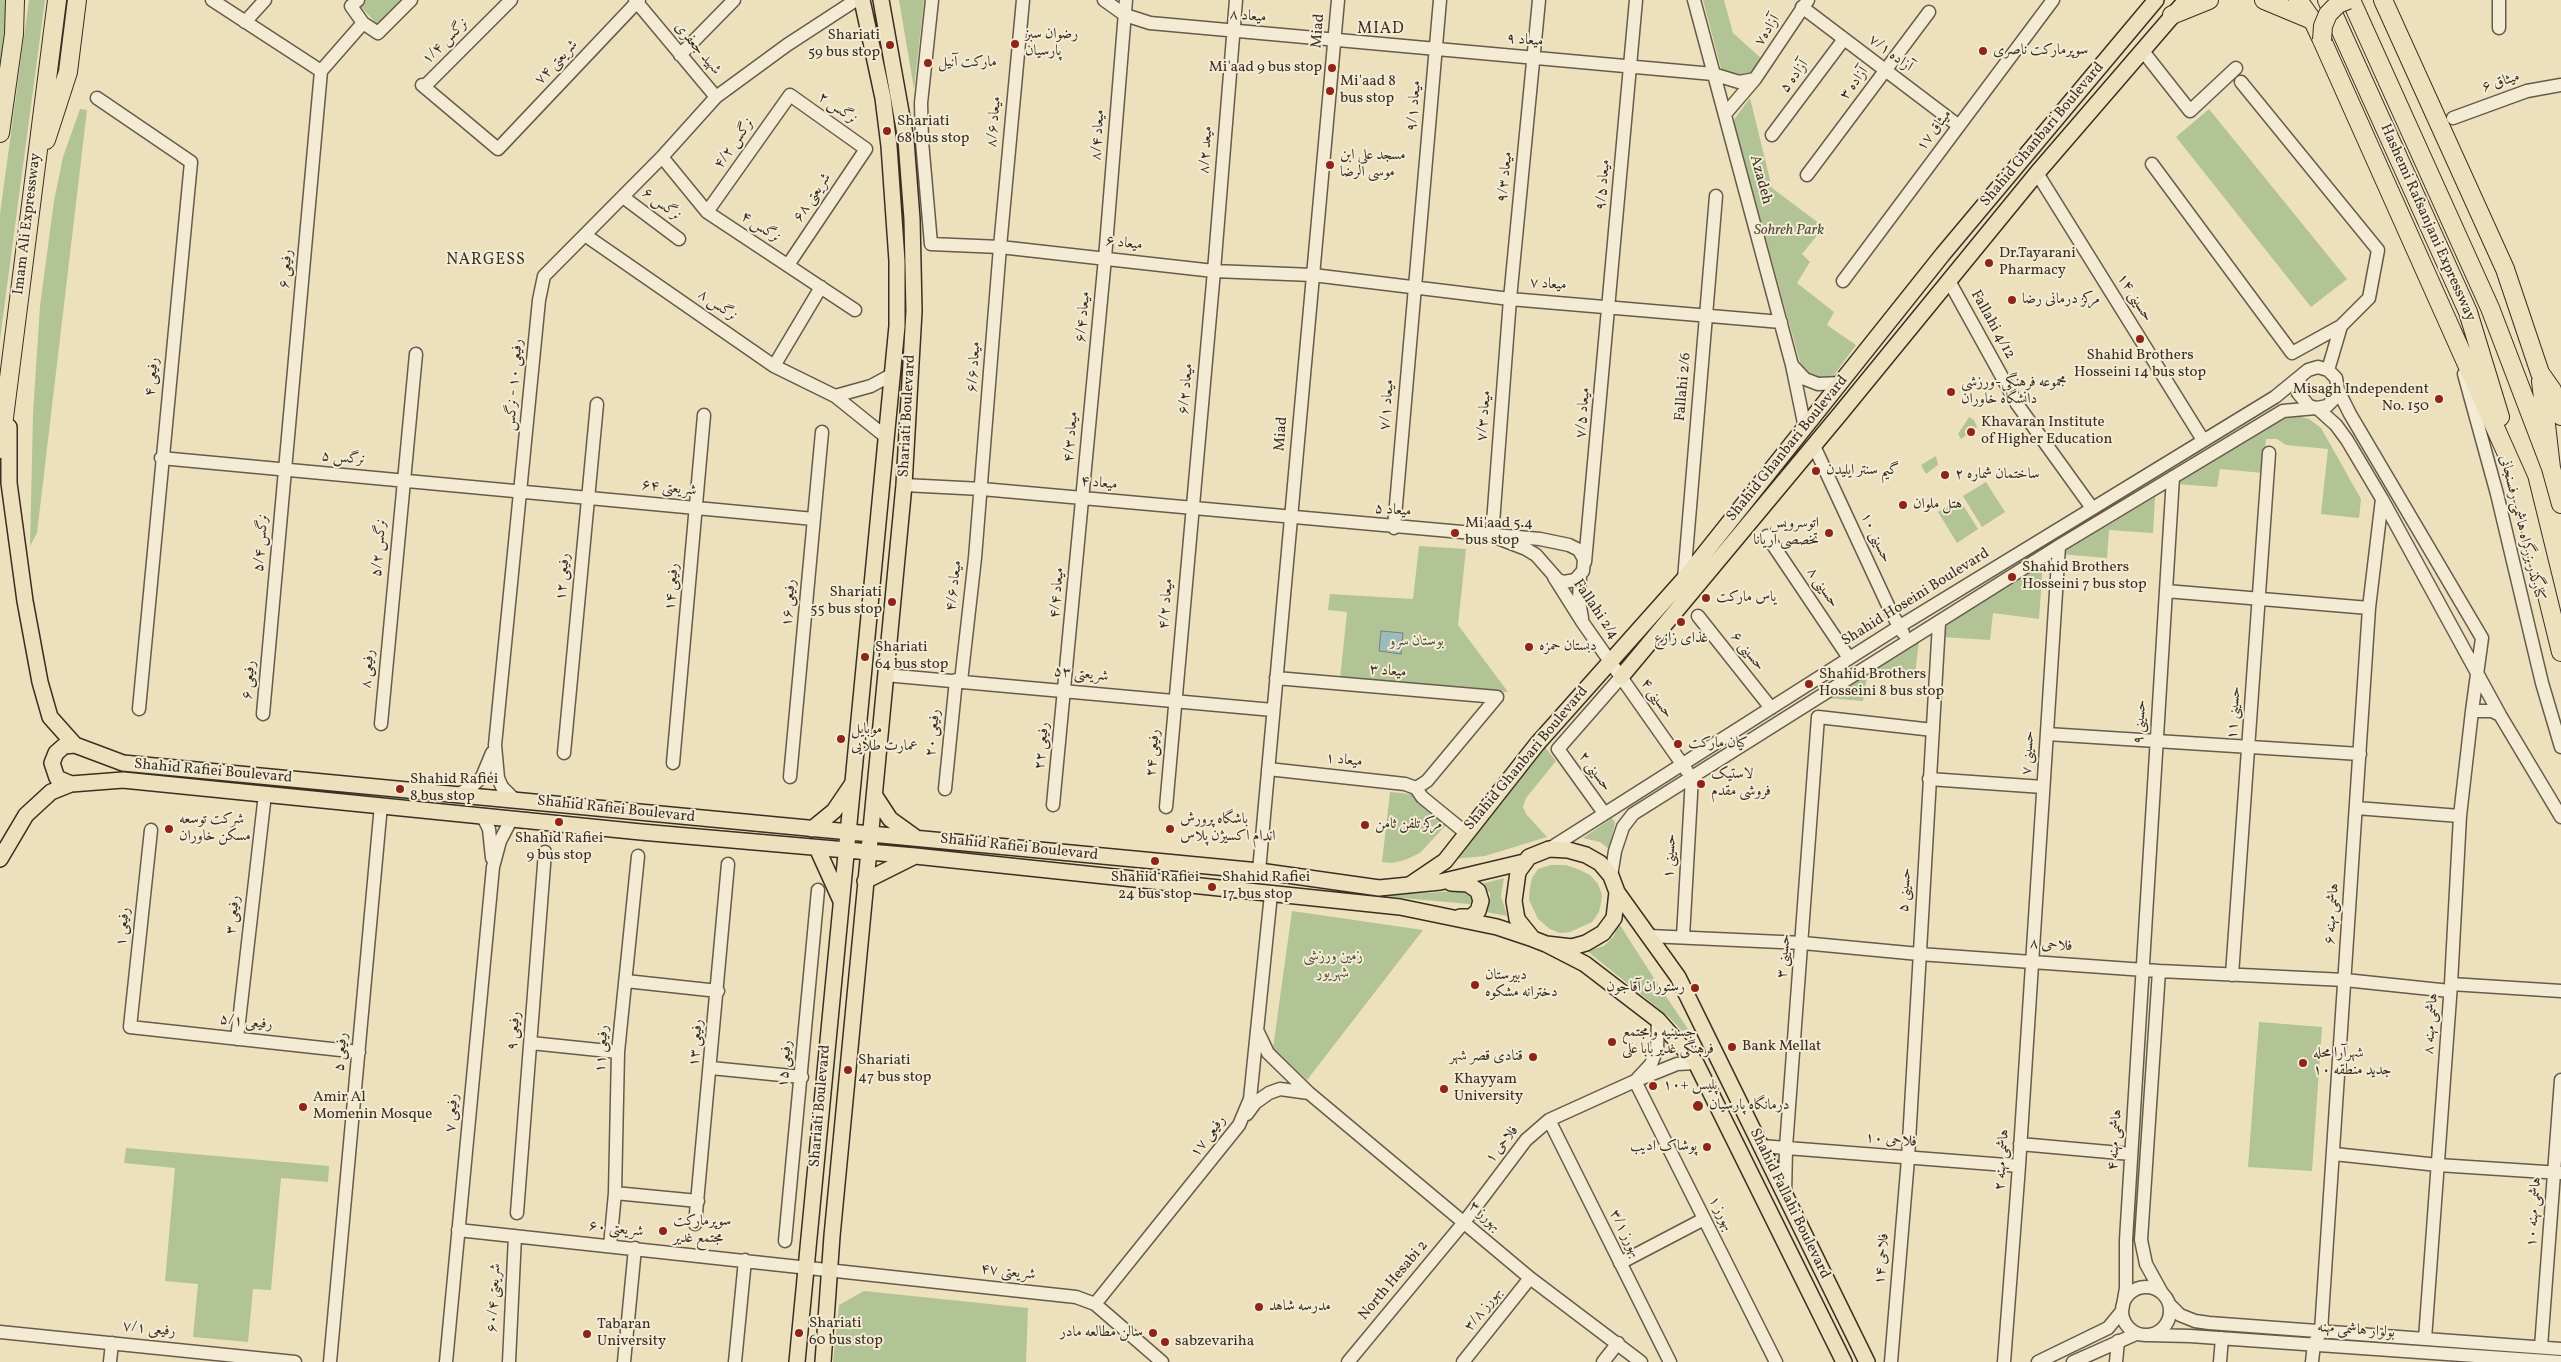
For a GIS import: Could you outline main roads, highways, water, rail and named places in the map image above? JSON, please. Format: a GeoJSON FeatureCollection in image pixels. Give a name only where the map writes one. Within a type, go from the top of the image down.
{"type":"FeatureCollection","features":[{"type":"Feature","properties":{"kind":"highway"},"geometry":{"type":"LineString","coordinates":[[0,133],[17,0]]}},
{"type":"Feature","properties":{"kind":"highway","name":"Imam Ali Expressway"},"geometry":{"type":"LineString","coordinates":[[0,449],[9,391],[32,186],[57,0]]}},
{"type":"Feature","properties":{"kind":"highway"},"geometry":{"type":"LineString","coordinates":[[32,186],[68,72],[77,0]]}},
{"type":"Feature","properties":{"kind":"highway"},"geometry":{"type":"LineString","coordinates":[[2172,14],[2209,0]]}},
{"type":"Feature","properties":{"kind":"highway"},"geometry":{"type":"LineString","coordinates":[[2264,0],[2313,21]]}},
{"type":"Feature","properties":{"kind":"highway","name":"Hashemi Rafsanjani Expressway"},"geometry":{"type":"LineString","coordinates":[[2298,0],[2313,21],[2322,40],[2519,481]]}},
{"type":"Feature","properties":{"kind":"highway","name":"Hashemi Rafsanjani Expressway"},"geometry":{"type":"LineString","coordinates":[[2327,0],[2468,312],[2519,481],[2561,652]]}},
{"type":"Feature","properties":{"kind":"highway"},"geometry":{"type":"LineString","coordinates":[[2322,40],[2323,26],[2328,14],[2338,4],[2350,0]]}},
{"type":"Feature","properties":{"kind":"highway","name":"Hashemi Rafsanjani Expressway"},"geometry":{"type":"LineString","coordinates":[[2350,0],[2490,308],[2551,468],[2561,504]]}},
{"type":"Feature","properties":{"kind":"highway"},"geometry":{"type":"LineString","coordinates":[[2369,0],[2384,5],[2504,269],[2540,373],[2556,393],[2561,416]]}},
{"type":"Feature","properties":{"kind":"highway","name":"Hashemi Rafsanjani Expressway"},"geometry":{"type":"LineString","coordinates":[[2540,373],[2551,468]]}},
{"type":"Feature","properties":{"kind":"main road","name":"Shariati Boulevard"},"geometry":{"type":"LineString","coordinates":[[797,1362],[897,326],[894,194],[883,98],[862,0]]}},
{"type":"Feature","properties":{"kind":"main road","name":"Shariati Boulevard"},"geometry":{"type":"LineString","coordinates":[[823,1362],[829,1272],[865,881],[875,796],[904,485],[914,311],[912,219],[906,140],[890,45],[880,0]]}},
{"type":"Feature","properties":{"kind":"main road","name":"Shahid Ghanbari Boulevard"},"geometry":{"type":"LineString","coordinates":[[1407,886],[1444,861],[1537,744],[1684,579],[2021,160],[2156,0]]}},
{"type":"Feature","properties":{"kind":"main road","name":"Shahid Ghanbari Boulevard"},"geometry":{"type":"LineString","coordinates":[[1620,677],[1814,446],[2037,173],[2172,14],[2187,0]]}},
{"type":"Feature","properties":{"kind":"main road"},"geometry":{"type":"LineString","coordinates":[[2021,160],[2037,173]]}},
{"type":"Feature","properties":{"kind":"main road","name":"Shahid Rafiei Boulevard"},"geometry":{"type":"LineString","coordinates":[[9,391],[10,483],[25,601],[40,682],[50,717],[75,745],[123,763],[1258,872],[1379,888],[1440,882],[1524,862]]}},
{"type":"Feature","properties":{"kind":"main road"},"geometry":{"type":"LineString","coordinates":[[71,784],[57,778],[52,763],[56,753],[64,746],[75,745]]}},
{"type":"Feature","properties":{"kind":"main road","name":"Shahid Rafiei Boulevard"},"geometry":{"type":"LineString","coordinates":[[0,859],[26,815],[51,792],[71,784],[123,780],[915,856],[1400,908],[1497,926],[1540,942]]}},
{"type":"Feature","properties":{"kind":"main road"},"geometry":{"type":"LineString","coordinates":[[812,829],[834,811],[854,782]]}},
{"type":"Feature","properties":{"kind":"main road"},"geometry":{"type":"LineString","coordinates":[[875,796],[890,819],[916,838]]}},
{"type":"Feature","properties":{"kind":"main road"},"geometry":{"type":"LineString","coordinates":[[818,848],[841,902]]}},
{"type":"Feature","properties":{"kind":"main road"},"geometry":{"type":"LineString","coordinates":[[1549,849],[1568,850],[1600,863],[1611,876],[1617,892],[1614,918],[1603,933],[1586,943],[1572,946],[1540,942],[1516,919],[1514,901],[1518,872],[1524,862],[1537,852],[1549,849]]}},
{"type":"Feature","properties":{"kind":"main road"},"geometry":{"type":"LineString","coordinates":[[865,881],[915,856]]}},
{"type":"Feature","properties":{"kind":"main road"},"geometry":{"type":"LineString","coordinates":[[1440,882],[1468,884],[1478,891],[1482,901],[1478,911],[1471,917],[1454,917]]}},
{"type":"Feature","properties":{"kind":"main road","name":"Shahid Fallahi Boulevard"},"geometry":{"type":"LineString","coordinates":[[1617,892],[1678,977],[1867,1362]]}},
{"type":"Feature","properties":{"kind":"main road","name":"Shahid Fallahi Boulevard"},"geometry":{"type":"LineString","coordinates":[[1540,942],[1585,964],[1658,1020],[1696,1063],[1844,1362]]}},
{"type":"Feature","properties":{"kind":"water"},"geometry":{"type":"Polygon","coordinates":[[[1381,631],[1403,633],[1401,654],[1379,651],[1381,631]]]}},
{"type":"Feature","properties":{"kind":"place","name":"رضوان سبز پارسیان"},"geometry":{"type":"Point","coordinates":[1015,44]}},
{"type":"Feature","properties":{"kind":"place","name":"Shariati 59 bus stop"},"geometry":{"type":"Point","coordinates":[890,45]}},
{"type":"Feature","properties":{"kind":"place","name":"سوپرمارکت ناصری"},"geometry":{"type":"Point","coordinates":[1983,51]}},
{"type":"Feature","properties":{"kind":"place","name":"مارکت آنیل"},"geometry":{"type":"Point","coordinates":[928,63]}},
{"type":"Feature","properties":{"kind":"place","name":"Mi'aad 9 bus stop"},"geometry":{"type":"Point","coordinates":[1332,68]}},
{"type":"Feature","properties":{"kind":"place","name":"Mi'aad 8 bus stop"},"geometry":{"type":"Point","coordinates":[1330,91]}},
{"type":"Feature","properties":{"kind":"place","name":"Shariati 68 bus stop"},"geometry":{"type":"Point","coordinates":[887,131]}},
{"type":"Feature","properties":{"kind":"place","name":"مسجد علی ابن موسی الرضا"},"geometry":{"type":"Point","coordinates":[1330,165]}},
{"type":"Feature","properties":{"kind":"place","name":"Dr.Tayarani Pharmacy"},"geometry":{"type":"Point","coordinates":[1989,263]}},
{"type":"Feature","properties":{"kind":"place","name":"مرکز درمانی رضا"},"geometry":{"type":"Point","coordinates":[2012,300]}},
{"type":"Feature","properties":{"kind":"place","name":"Shahid Brothers Hosseini 14 bus stop"},"geometry":{"type":"Point","coordinates":[2140,339]}},
{"type":"Feature","properties":{"kind":"place","name":"مجموعه فرهنگی-ورزشی دانشگاه خاوران"},"geometry":{"type":"Point","coordinates":[1951,392]}},
{"type":"Feature","properties":{"kind":"place","name":"Misagh Independent No. 150"},"geometry":{"type":"Point","coordinates":[2439,399]}},
{"type":"Feature","properties":{"kind":"place","name":"Khavaran Institute of Higher Education"},"geometry":{"type":"Point","coordinates":[1971,432]}},
{"type":"Feature","properties":{"kind":"place","name":"گیم سنتر ایلیدن"},"geometry":{"type":"Point","coordinates":[1816,471]}},
{"type":"Feature","properties":{"kind":"place","name":"ساختمان شماره ۲"},"geometry":{"type":"Point","coordinates":[1945,475]}},
{"type":"Feature","properties":{"kind":"place","name":"هتل ملوان"},"geometry":{"type":"Point","coordinates":[1903,505]}},
{"type":"Feature","properties":{"kind":"place","name":"Mi'aad 5.4 bus stop"},"geometry":{"type":"Point","coordinates":[1455,533]}},
{"type":"Feature","properties":{"kind":"place","name":"اتوسرویس تخصصی آریانا"},"geometry":{"type":"Point","coordinates":[1829,533]}},
{"type":"Feature","properties":{"kind":"place","name":"Shahid Brothers Hosseini 7 bus stop"},"geometry":{"type":"Point","coordinates":[2012,577]}},
{"type":"Feature","properties":{"kind":"place","name":"یاس مارکت"},"geometry":{"type":"Point","coordinates":[1706,598]}},
{"type":"Feature","properties":{"kind":"place","name":"Shariati 55 bus stop"},"geometry":{"type":"Point","coordinates":[892,602]}},
{"type":"Feature","properties":{"kind":"place","name":"غذای زارع"},"geometry":{"type":"Point","coordinates":[1681,622]}},
{"type":"Feature","properties":{"kind":"place","name":"دبستان حمزه"},"geometry":{"type":"Point","coordinates":[1529,647]}},
{"type":"Feature","properties":{"kind":"place","name":"Shariati 64 bus stop"},"geometry":{"type":"Point","coordinates":[865,657]}},
{"type":"Feature","properties":{"kind":"place","name":"Shahid Brothers Hosseini 8 bus stop"},"geometry":{"type":"Point","coordinates":[1809,684]}},
{"type":"Feature","properties":{"kind":"place","name":"موبایل عمارت طلایی"},"geometry":{"type":"Point","coordinates":[841,739]}},
{"type":"Feature","properties":{"kind":"place","name":"کیان مارکت"},"geometry":{"type":"Point","coordinates":[1678,744]}},
{"type":"Feature","properties":{"kind":"place","name":"لاستیک فروشی مقدم"},"geometry":{"type":"Point","coordinates":[1701,784]}},
{"type":"Feature","properties":{"kind":"place","name":"Shahid Rafiei 8 bus stop"},"geometry":{"type":"Point","coordinates":[400,789]}},
{"type":"Feature","properties":{"kind":"place","name":"Shahid Rafiei 9 bus stop"},"geometry":{"type":"Point","coordinates":[559,822]}},
{"type":"Feature","properties":{"kind":"place","name":"مرکز تلفن ثامن"},"geometry":{"type":"Point","coordinates":[1365,825]}},
{"type":"Feature","properties":{"kind":"place","name":"شرکت توسعه مسکن خاوران"},"geometry":{"type":"Point","coordinates":[169,829]}},
{"type":"Feature","properties":{"kind":"place","name":"باشگاه پرورش اندام اکسیژن پلاس"},"geometry":{"type":"Point","coordinates":[1170,829]}},
{"type":"Feature","properties":{"kind":"place","name":"Shahid Rafiei 24 bus stop"},"geometry":{"type":"Point","coordinates":[1155,861]}},
{"type":"Feature","properties":{"kind":"place","name":"Shahid Rafiei 17 bus stop"},"geometry":{"type":"Point","coordinates":[1212,887]}},
{"type":"Feature","properties":{"kind":"place","name":"دبیرستان دخترانه مشکوه"},"geometry":{"type":"Point","coordinates":[1475,985]}},
{"type":"Feature","properties":{"kind":"place","name":"رستوران آقاجون"},"geometry":{"type":"Point","coordinates":[1695,988]}},
{"type":"Feature","properties":{"kind":"place","name":"جسینیه و مجتمع فرهنگی غدیر بابا علی"},"geometry":{"type":"Point","coordinates":[1612,1042]}},
{"type":"Feature","properties":{"kind":"place","name":"Bank Mellat"},"geometry":{"type":"Point","coordinates":[1732,1047]}},
{"type":"Feature","properties":{"kind":"place","name":"قنادی قصر شهر"},"geometry":{"type":"Point","coordinates":[1533,1057]}},
{"type":"Feature","properties":{"kind":"place","name":"شهرآرا محله جدید منطقه ۱۰"},"geometry":{"type":"Point","coordinates":[2303,1063]}},
{"type":"Feature","properties":{"kind":"place","name":"Shariati 47 bus stop"},"geometry":{"type":"Point","coordinates":[848,1070]}},
{"type":"Feature","properties":{"kind":"place","name":"پلیس +۱۰"},"geometry":{"type":"Point","coordinates":[1653,1086]}},
{"type":"Feature","properties":{"kind":"place","name":"Khayyam University"},"geometry":{"type":"Point","coordinates":[1444,1089]}},
{"type":"Feature","properties":{"kind":"place","name":"درمانگاه پارسیان"},"geometry":{"type":"Point","coordinates":[1698,1106]}},
{"type":"Feature","properties":{"kind":"place","name":"Amir Al Momenin Mosque"},"geometry":{"type":"Point","coordinates":[303,1107]}},
{"type":"Feature","properties":{"kind":"place","name":"پوشاک ادیب"},"geometry":{"type":"Point","coordinates":[1707,1147]}},
{"type":"Feature","properties":{"kind":"place","name":"سوپرمارکت مجتمع غدیر"},"geometry":{"type":"Point","coordinates":[663,1231]}},
{"type":"Feature","properties":{"kind":"place","name":"مدرسه شاهد"},"geometry":{"type":"Point","coordinates":[1259,1307]}},
{"type":"Feature","properties":{"kind":"place","name":"Shariati 60 bus stop"},"geometry":{"type":"Point","coordinates":[799,1333]}},
{"type":"Feature","properties":{"kind":"place","name":"سالن مطالعه مادر"},"geometry":{"type":"Point","coordinates":[1153,1333]}},
{"type":"Feature","properties":{"kind":"place","name":"Tabaran University"},"geometry":{"type":"Point","coordinates":[587,1334]}},
{"type":"Feature","properties":{"kind":"place","name":"sabzevariha"},"geometry":{"type":"Point","coordinates":[1165,1342]}},
{"type":"Feature","properties":{"kind":"district","name":"MIAD"},"geometry":{"type":"Point","coordinates":[1381,30]}},
{"type":"Feature","properties":{"kind":"district","name":"NARGESS"},"geometry":{"type":"Point","coordinates":[486,261]}},
{"type":"Feature","properties":{"kind":"park label","name":"Sohreh Park"},"geometry":{"type":"Point","coordinates":[1789,231]}},
{"type":"Feature","properties":{"kind":"park label","name":"بوستان سرو"},"geometry":{"type":"Point","coordinates":[1417,642]}},
{"type":"Feature","properties":{"kind":"park label","name":"زمین ورزشی شهریور"},"geometry":{"type":"Point","coordinates":[1333,966]}}]}
